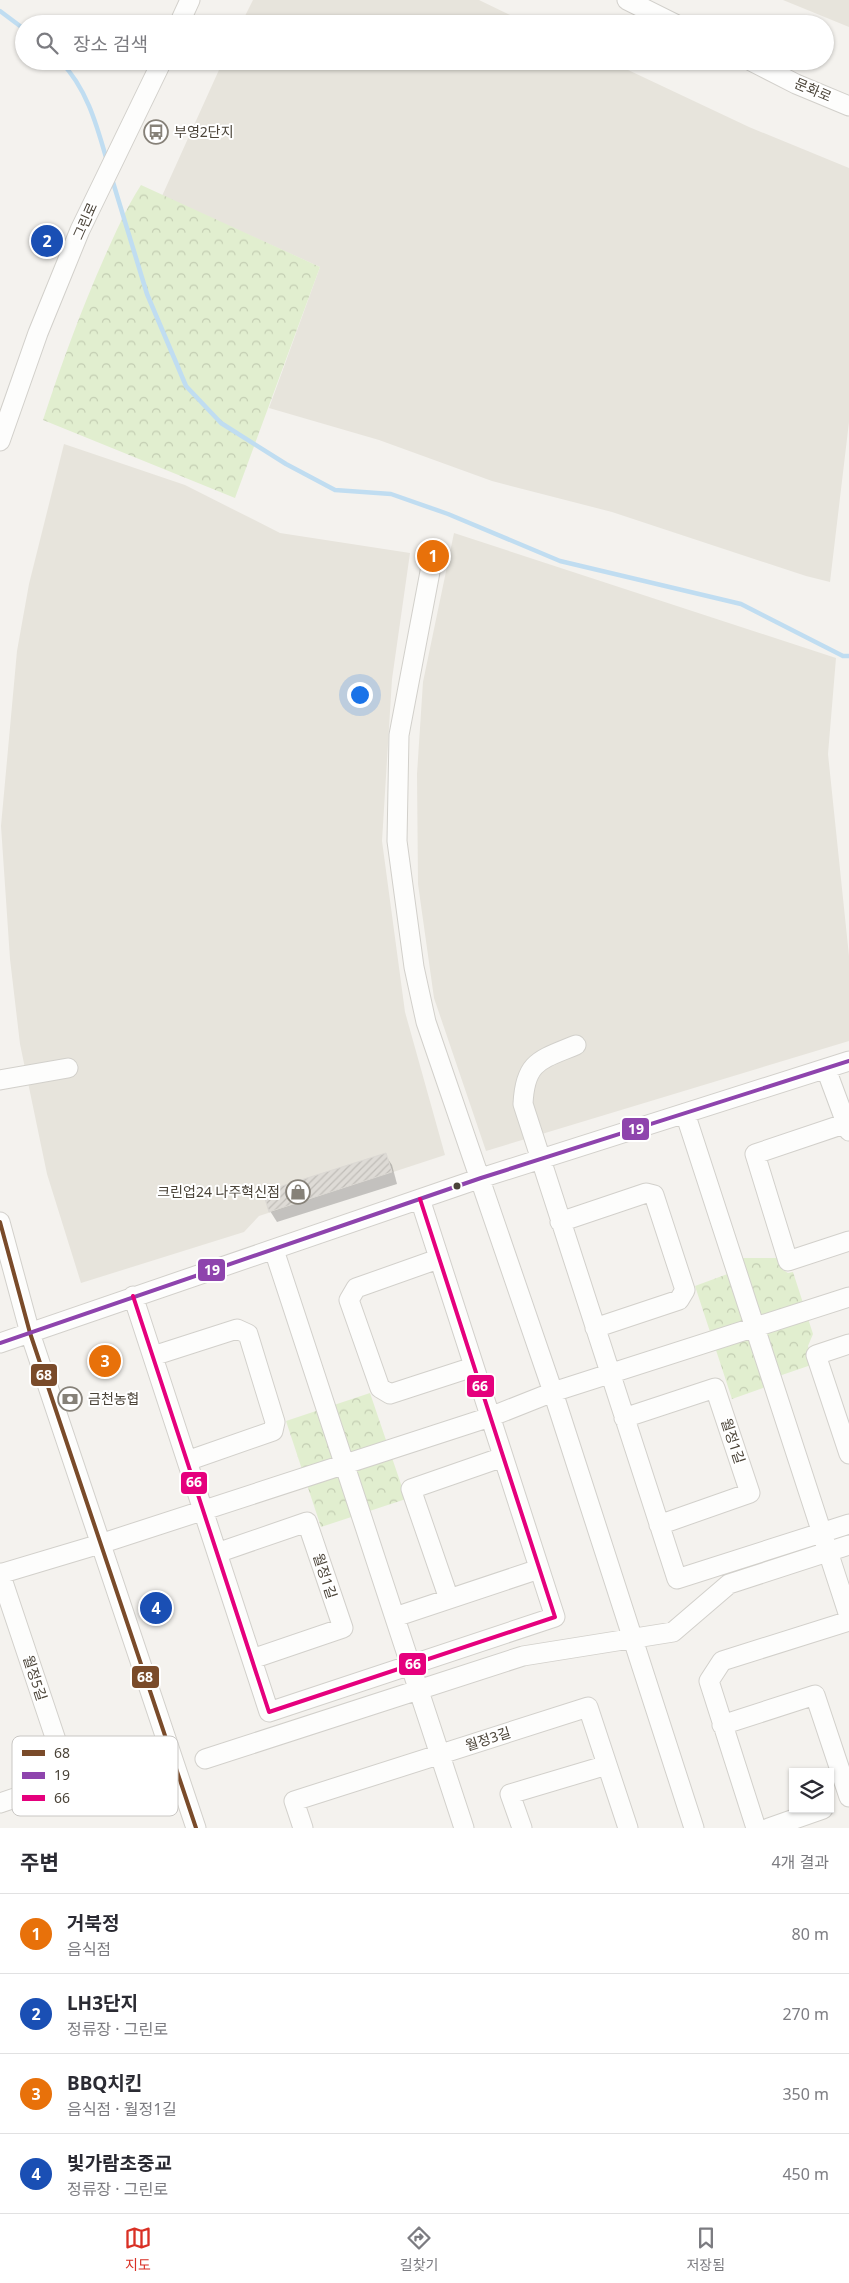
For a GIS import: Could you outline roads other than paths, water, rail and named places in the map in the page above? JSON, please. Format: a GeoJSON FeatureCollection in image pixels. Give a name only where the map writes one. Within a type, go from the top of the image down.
{"type":"FeatureCollection","features":[{"type":"Feature","properties":{"kind":"street"},"geometry":{"type":"LineString","coordinates":[[183,15],[190,0]]}},
{"type":"Feature","properties":{"kind":"street"},"geometry":{"type":"LineString","coordinates":[[627,0],[657,15]]}},
{"type":"Feature","properties":{"kind":"street","name":"그린로"},"geometry":{"type":"LineString","coordinates":[[0,441],[38,333],[91,207],[158,70]]}},
{"type":"Feature","properties":{"kind":"street","name":"문화로"},"geometry":{"type":"LineString","coordinates":[[769,70],[796,84],[849,106]]}},
{"type":"Feature","properties":{"kind":"street"},"geometry":{"type":"LineString","coordinates":[[434,556],[399,735],[397,842],[414,968],[426,1022],[553,1392],[694,1828]]}},
{"type":"Feature","properties":{"kind":"street"},"geometry":{"type":"LineString","coordinates":[[576,1045],[544,1058],[528,1072],[523,1104],[677,1579],[849,1524]]}},
{"type":"Feature","properties":{"kind":"street"},"geometry":{"type":"LineString","coordinates":[[0,1343],[481,1178],[849,1062]]}},
{"type":"Feature","properties":{"kind":"street"},"geometry":{"type":"LineString","coordinates":[[0,1080],[68,1068]]}},
{"type":"Feature","properties":{"kind":"street"},"geometry":{"type":"LineString","coordinates":[[826,1069],[848,1127],[755,1154],[788,1261],[849,1242]]}},
{"type":"Feature","properties":{"kind":"street"},"geometry":{"type":"LineString","coordinates":[[685,1113],[849,1616]]}},
{"type":"Feature","properties":{"kind":"street"},"geometry":{"type":"LineString","coordinates":[[560,1222],[646,1193],[654,1195],[684,1290],[682,1295],[679,1300],[595,1328]]}},
{"type":"Feature","properties":{"kind":"street"},"geometry":{"type":"LineString","coordinates":[[133,1296],[269,1712],[555,1618],[420,1199]]}},
{"type":"Feature","properties":{"kind":"street"},"geometry":{"type":"LineString","coordinates":[[0,1222],[30,1333],[165,1736]]}},
{"type":"Feature","properties":{"kind":"street"},"geometry":{"type":"LineString","coordinates":[[274,1250],[464,1828]]}},
{"type":"Feature","properties":{"kind":"street"},"geometry":{"type":"LineString","coordinates":[[438,1259],[356,1288],[349,1300],[380,1388],[390,1394],[473,1366]]}},
{"type":"Feature","properties":{"kind":"street"},"geometry":{"type":"LineString","coordinates":[[0,1574],[100,1544],[490,1417],[553,1392],[609,1373],[849,1297]]}},
{"type":"Feature","properties":{"kind":"street"},"geometry":{"type":"LineString","coordinates":[[153,1356],[237,1329],[248,1334],[275,1422],[273,1431],[187,1461]]}},
{"type":"Feature","properties":{"kind":"street"},"geometry":{"type":"LineString","coordinates":[[849,1344],[816,1355],[849,1454]]}},
{"type":"Feature","properties":{"kind":"street","name":"월정1길"},"geometry":{"type":"LineString","coordinates":[[624,1418],[715,1388],[750,1494],[659,1525]]}},
{"type":"Feature","properties":{"kind":"street"},"geometry":{"type":"LineString","coordinates":[[449,1599],[411,1489],[503,1457]]}},
{"type":"Feature","properties":{"kind":"street","name":"월정1길"},"geometry":{"type":"LineString","coordinates":[[217,1553],[307,1522],[343,1628],[252,1659]]}},
{"type":"Feature","properties":{"kind":"street"},"geometry":{"type":"LineString","coordinates":[[205,1759],[523,1656],[673,1632],[729,1584],[849,1545]]}},
{"type":"Feature","properties":{"kind":"street"},"geometry":{"type":"LineString","coordinates":[[395,1617],[540,1569]]}},
{"type":"Feature","properties":{"kind":"street","name":"월정5길"},"geometry":{"type":"LineString","coordinates":[[0,1574],[55,1736]]}},
{"type":"Feature","properties":{"kind":"street"},"geometry":{"type":"LineString","coordinates":[[756,1828],[709,1681],[722,1661],[849,1621]]}},
{"type":"Feature","properties":{"kind":"street"},"geometry":{"type":"LineString","coordinates":[[722,1725],[815,1695],[849,1799],[834,1805]]}},
{"type":"Feature","properties":{"kind":"street","name":"월정3길"},"geometry":{"type":"LineString","coordinates":[[303,1828],[294,1801],[588,1707],[628,1828]]}},
{"type":"Feature","properties":{"kind":"street"},"geometry":{"type":"LineString","coordinates":[[522,1828],[510,1794],[607,1764]]}},
{"type":"Feature","properties":{"kind":"street"},"geometry":{"type":"LineString","coordinates":[[178,1775],[196,1828]]}},
{"type":"Feature","properties":{"kind":"street","name":"월정5길"},"geometry":{"type":"LineString","coordinates":[[0,1803],[12,1799]]}},
{"type":"Feature","properties":{"kind":"street"},"geometry":{"type":"LineString","coordinates":[[768,1828],[811,1813]]}},
{"type":"Feature","properties":{"kind":"waterway"},"geometry":{"type":"LineString","coordinates":[[0,11],[15,22]]}},
{"type":"Feature","properties":{"kind":"waterway"},"geometry":{"type":"LineString","coordinates":[[67,70],[77,83],[90,108],[107,161]]}},
{"type":"Feature","properties":{"kind":"waterway"},"geometry":{"type":"LineString","coordinates":[[112,179],[147,294],[186,386],[221,423],[286,464],[335,490],[391,494],[448,514],[560,561],[741,604],[843,656],[849,656]]}},
{"type":"Feature","properties":{"kind":"place","name":"부영2단지"},"geometry":{"type":"Point","coordinates":[156,132]}},
{"type":"Feature","properties":{"kind":"place","name":"LH3단지"},"geometry":{"type":"Point","coordinates":[47,241]}},
{"type":"Feature","properties":{"kind":"place","name":"거북정"},"geometry":{"type":"Point","coordinates":[433,556]}},
{"type":"Feature","properties":{"kind":"place","name":"크린업24 나주혁신점"},"geometry":{"type":"Point","coordinates":[298,1192]}},
{"type":"Feature","properties":{"kind":"place","name":"BBQ치킨"},"geometry":{"type":"Point","coordinates":[105,1361]}},
{"type":"Feature","properties":{"kind":"place","name":"금천농협"},"geometry":{"type":"Point","coordinates":[70,1399]}},
{"type":"Feature","properties":{"kind":"place","name":"빛가람초중교"},"geometry":{"type":"Point","coordinates":[156,1608]}}]}
